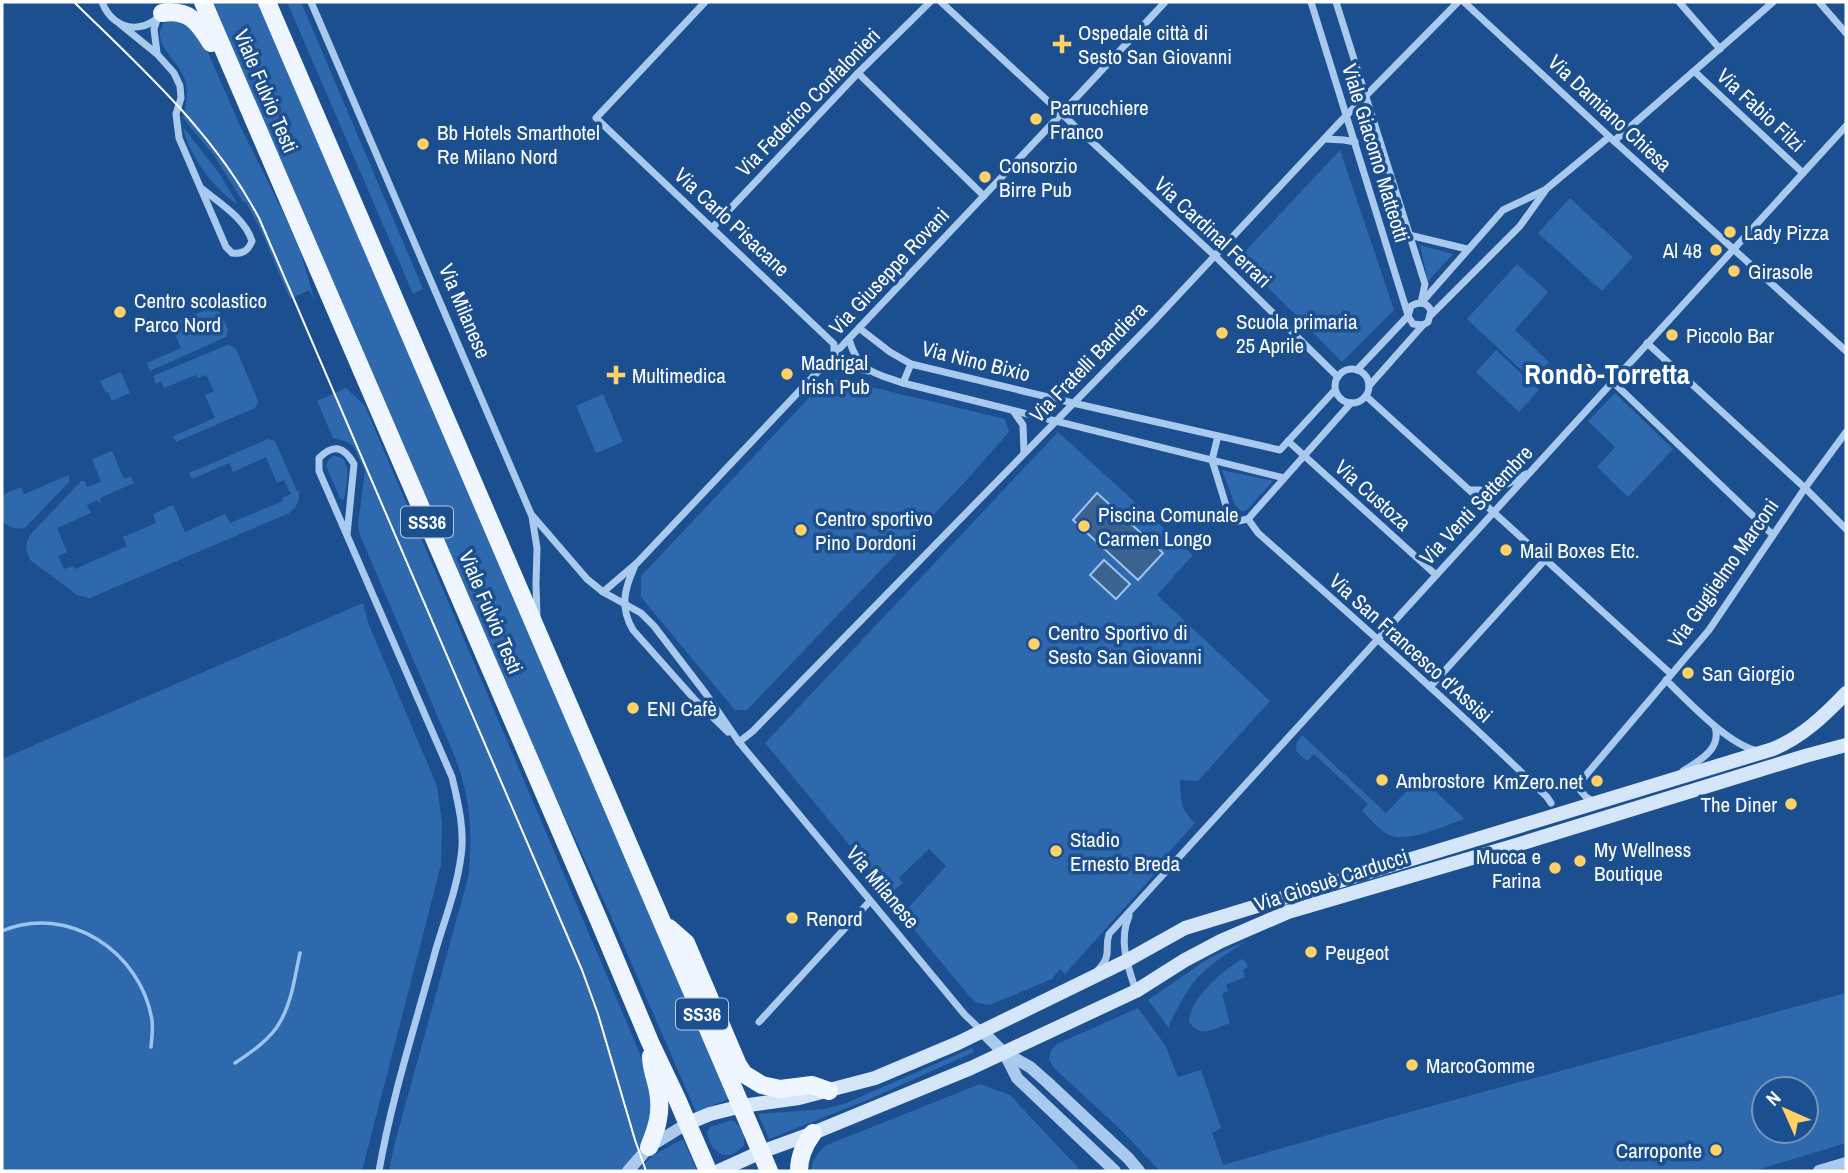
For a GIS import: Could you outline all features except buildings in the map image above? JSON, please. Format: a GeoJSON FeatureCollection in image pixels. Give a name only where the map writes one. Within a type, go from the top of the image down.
{"type":"FeatureCollection","features":[{"type":"Feature","properties":{"kind":"main road","name":"Viale Fulvio Testi"},"geometry":{"type":"LineString","coordinates":[[203,2],[708,1171]]}},
{"type":"Feature","properties":{"kind":"main road","name":"Viale Fulvio Testi"},"geometry":{"type":"LineString","coordinates":[[267,2],[769,1171]]}},
{"type":"Feature","properties":{"kind":"main road"},"geometry":{"type":"LineString","coordinates":[[163,11],[189,15],[201,26],[248,124],[264,146]]}},
{"type":"Feature","properties":{"kind":"main road","name":"Via Giosuè Carducci"},"geometry":{"type":"LineString","coordinates":[[742,1106],[799,1098],[875,1079],[1126,961],[1185,928],[1591,800],[1766,752],[1802,734],[1846,693]]}},
{"type":"Feature","properties":{"kind":"main road","name":"Via Giosuè Carducci"},"geometry":{"type":"LineString","coordinates":[[761,1152],[966,1070],[1136,991],[1185,960],[1288,912],[1846,745]]}},
{"type":"Feature","properties":{"kind":"main road"},"geometry":{"type":"LineString","coordinates":[[664,923],[686,943],[744,1074],[762,1085],[780,1089],[812,1085],[829,1091]]}},
{"type":"Feature","properties":{"kind":"main road"},"geometry":{"type":"LineString","coordinates":[[649,1147],[660,1113],[659,1091],[651,1066],[650,1042]]}},
{"type":"Feature","properties":{"kind":"main road"},"geometry":{"type":"LineString","coordinates":[[688,1123],[742,1106]]}},
{"type":"Feature","properties":{"kind":"main road"},"geometry":{"type":"LineString","coordinates":[[799,1171],[802,1149],[813,1133]]}},
{"type":"Feature","properties":{"kind":"main road"},"geometry":{"type":"LineString","coordinates":[[719,1171],[761,1152]]}},
{"type":"Feature","properties":{"kind":"street"},"geometry":{"type":"LineString","coordinates":[[102,2],[110,17],[157,54],[174,72],[180,86],[181,98],[176,114],[179,138],[226,247],[232,253],[240,254],[248,249],[252,241],[250,232],[201,188]]}},
{"type":"Feature","properties":{"kind":"street","name":"Via Milanese"},"geometry":{"type":"LineString","coordinates":[[312,2],[531,514],[587,579],[603,592],[640,613],[654,626],[739,742],[965,1015],[1003,1052],[1030,1067],[1047,1082],[1139,1171]]}},
{"type":"Feature","properties":{"kind":"street","name":"Via Carlo Pisacane"},"geometry":{"type":"LineString","coordinates":[[705,2],[596,118],[834,344],[834,354]]}},
{"type":"Feature","properties":{"kind":"street","name":"Via Federico Confalonieri"},"geometry":{"type":"LineString","coordinates":[[713,227],[858,73],[930,2]]}},
{"type":"Feature","properties":{"kind":"street","name":"Via Cardinal Ferrari"},"geometry":{"type":"LineString","coordinates":[[940,2],[1215,256],[1338,377]]}},
{"type":"Feature","properties":{"kind":"street","name":"Via Giuseppe Rovani"},"geometry":{"type":"LineString","coordinates":[[603,592],[637,563],[1165,2]]}},
{"type":"Feature","properties":{"kind":"street","name":"Viale Giacomo Matteotti"},"geometry":{"type":"LineString","coordinates":[[1311,2],[1408,316]]}},
{"type":"Feature","properties":{"kind":"street","name":"Viale Giacomo Matteotti"},"geometry":{"type":"LineString","coordinates":[[1336,2],[1425,284],[1422,303]]}},
{"type":"Feature","properties":{"kind":"street","name":"Via Fratelli Bandiera"},"geometry":{"type":"LineString","coordinates":[[739,742],[753,731],[1055,422],[1458,2]]}},
{"type":"Feature","properties":{"kind":"street","name":"Via Damiano Chiesa"},"geometry":{"type":"LineString","coordinates":[[1464,2],[1846,351]]}},
{"type":"Feature","properties":{"kind":"street"},"geometry":{"type":"LineString","coordinates":[[1679,2],[1720,49]]}},
{"type":"Feature","properties":{"kind":"street"},"geometry":{"type":"LineString","coordinates":[[1357,370],[1408,316],[1412,306],[1422,303],[1467,248],[1503,210],[1545,190],[1695,72],[1773,2]]}},
{"type":"Feature","properties":{"kind":"street"},"geometry":{"type":"LineString","coordinates":[[1819,2],[1846,33]]}},
{"type":"Feature","properties":{"kind":"street"},"geometry":{"type":"LineString","coordinates":[[120,24],[138,27],[149,24],[163,11]]}},
{"type":"Feature","properties":{"kind":"street"},"geometry":{"type":"LineString","coordinates":[[157,54],[154,29],[163,11]]}},
{"type":"Feature","properties":{"kind":"street","name":"Via Fabio Filzi"},"geometry":{"type":"LineString","coordinates":[[1695,72],[1803,173]]}},
{"type":"Feature","properties":{"kind":"street"},"geometry":{"type":"LineString","coordinates":[[858,73],[984,196]]}},
{"type":"Feature","properties":{"kind":"street","name":"Via Venti Settembre"},"geometry":{"type":"LineString","coordinates":[[1086,980],[1107,958],[1109,934],[1846,126]]}},
{"type":"Feature","properties":{"kind":"street"},"geometry":{"type":"LineString","coordinates":[[1325,139],[1355,142]]}},
{"type":"Feature","properties":{"kind":"street"},"geometry":{"type":"LineString","coordinates":[[1368,386],[1428,322],[1431,315],[1520,226],[1545,190]]}},
{"type":"Feature","properties":{"kind":"street","name":"Viale Giacomo Matteotti"},"geometry":{"type":"LineString","coordinates":[[1409,235],[1467,248]]}},
{"type":"Feature","properties":{"kind":"street"},"geometry":{"type":"LineString","coordinates":[[1422,303],[1429,307],[1431,315]]}},
{"type":"Feature","properties":{"kind":"street"},"geometry":{"type":"LineString","coordinates":[[1408,316],[1413,324],[1423,325]]}},
{"type":"Feature","properties":{"kind":"street","name":"Via Nino Bixio"},"geometry":{"type":"LineString","coordinates":[[859,328],[911,364],[1280,450],[1288,441]]}},
{"type":"Feature","properties":{"kind":"street"},"geometry":{"type":"LineString","coordinates":[[849,339],[853,354],[869,371]]}},
{"type":"Feature","properties":{"kind":"street"},"geometry":{"type":"LineString","coordinates":[[1647,343],[1805,488],[1846,530]]}},
{"type":"Feature","properties":{"kind":"street","name":"Via Nino Bixio"},"geometry":{"type":"LineString","coordinates":[[834,354],[848,367],[903,383],[1284,478]]}},
{"type":"Feature","properties":{"kind":"street"},"geometry":{"type":"LineString","coordinates":[[903,383],[911,364]]}},
{"type":"Feature","properties":{"kind":"street"},"geometry":{"type":"LineString","coordinates":[[1218,436],[1212,460],[1228,512],[1238,521],[1248,519],[1352,403],[1366,396],[1368,386],[1365,376],[1357,370],[1346,370],[1338,377],[1335,390],[1288,441]]}},
{"type":"Feature","properties":{"kind":"street"},"geometry":{"type":"LineString","coordinates":[[1613,382],[1773,535]]}},
{"type":"Feature","properties":{"kind":"street"},"geometry":{"type":"LineString","coordinates":[[1335,390],[1341,399],[1352,403]]}},
{"type":"Feature","properties":{"kind":"street"},"geometry":{"type":"LineString","coordinates":[[1366,396],[1669,677],[1715,726],[1744,747],[1766,752]]}},
{"type":"Feature","properties":{"kind":"street","name":"Via Nino Bixio"},"geometry":{"type":"LineString","coordinates":[[1013,411],[1023,425],[1024,453]]}},
{"type":"Feature","properties":{"kind":"street","name":"Via Guglielmo Marconi"},"geometry":{"type":"LineString","coordinates":[[1591,800],[1580,790],[1581,781],[1709,630],[1846,432]]}},
{"type":"Feature","properties":{"kind":"street","name":"Via Custoza"},"geometry":{"type":"LineString","coordinates":[[1288,441],[1436,575]]}},
{"type":"Feature","properties":{"kind":"street"},"geometry":{"type":"LineString","coordinates":[[347,536],[354,464],[345,452],[337,448],[326,451],[319,458],[318,471],[452,777],[461,822],[461,855],[458,868],[395,1097],[379,1171]]}},
{"type":"Feature","properties":{"kind":"street"},"geometry":{"type":"LineString","coordinates":[[1470,490],[1502,488],[1533,470]]}},
{"type":"Feature","properties":{"kind":"street"},"geometry":{"type":"LineString","coordinates":[[531,514],[537,548],[538,632]]}},
{"type":"Feature","properties":{"kind":"street","name":"Via San Francesco d'Assisi"},"geometry":{"type":"LineString","coordinates":[[1248,519],[1258,533],[1506,757],[1551,803]]}},
{"type":"Feature","properties":{"kind":"street"},"geometry":{"type":"LineString","coordinates":[[1430,687],[1545,560]]}},
{"type":"Feature","properties":{"kind":"street","name":"Via Giuseppe Rovani"},"geometry":{"type":"LineString","coordinates":[[625,606],[626,589],[637,563]]}},
{"type":"Feature","properties":{"kind":"street","name":"Via Milanese"},"geometry":{"type":"LineString","coordinates":[[625,606],[626,618],[633,630],[696,701],[739,742]]}},
{"type":"Feature","properties":{"kind":"street"},"geometry":{"type":"LineString","coordinates":[[1664,782],[1700,761],[1717,743],[1715,726]]}},
{"type":"Feature","properties":{"kind":"street"},"geometry":{"type":"LineString","coordinates":[[760,1022],[870,901]]}},
{"type":"Feature","properties":{"kind":"street","name":"Via Venti Settembre"},"geometry":{"type":"LineString","coordinates":[[1132,909],[1124,936],[1126,961],[1136,991]]}},
{"type":"Feature","properties":{"kind":"street","name":"Via Milanese"},"geometry":{"type":"LineString","coordinates":[[1003,1052],[1017,1078],[1115,1171]]}},
{"type":"Feature","properties":{"kind":"street"},"geometry":{"type":"LineString","coordinates":[[628,1171],[649,1147],[688,1123]]}},
{"type":"Feature","properties":{"kind":"street"},"geometry":{"type":"LineString","coordinates":[[1819,1171],[1846,1163]]}},
{"type":"Feature","properties":{"kind":"shaded area"},"geometry":{"type":"Polygon","coordinates":[[[213,2],[258,2],[729,1099],[696,1112],[552,789],[213,2]]]}},
{"type":"Feature","properties":{"kind":"shaded area"},"geometry":{"type":"Polygon","coordinates":[[[287,2],[301,2],[423,289],[413,294],[287,2]]]}},
{"type":"Feature","properties":{"kind":"shaded area"},"geometry":{"type":"Polygon","coordinates":[[[169,17],[198,30],[300,251],[315,301],[309,290],[290,299],[246,202],[243,202],[215,157],[183,118],[187,95],[185,80],[165,49],[160,34],[169,17]]]}},
{"type":"Feature","properties":{"kind":"shaded area"},"geometry":{"type":"Polygon","coordinates":[[[183,127],[219,173],[238,205],[220,190],[203,170],[190,149],[183,127]]]}},
{"type":"Feature","properties":{"kind":"shaded area"},"geometry":{"type":"Polygon","coordinates":[[[1340,150],[1394,310],[1342,362],[1239,258],[1340,150]]]}},
{"type":"Feature","properties":{"kind":"shaded area"},"geometry":{"type":"Polygon","coordinates":[[[1570,198],[1633,257],[1602,291],[1538,233],[1570,198]]]}},
{"type":"Feature","properties":{"kind":"shaded area"},"geometry":{"type":"Polygon","coordinates":[[[1420,245],[1453,254],[1428,281],[1420,245]]]}},
{"type":"Feature","properties":{"kind":"shaded area"},"geometry":{"type":"Polygon","coordinates":[[[1517,264],[1548,292],[1515,330],[1549,362],[1532,380],[1467,319],[1517,264]]]}},
{"type":"Feature","properties":{"kind":"shaded area"},"geometry":{"type":"Polygon","coordinates":[[[217,305],[228,330],[226,337],[150,371],[147,363],[181,348],[171,324],[217,305]]]}},
{"type":"Feature","properties":{"kind":"shaded area"},"geometry":{"type":"Polygon","coordinates":[[[230,345],[236,349],[257,398],[257,405],[176,442],[173,436],[215,418],[205,395],[214,391],[206,375],[198,378],[196,375],[164,388],[161,381],[156,384],[153,376],[230,345]]]}},
{"type":"Feature","properties":{"kind":"shaded area"},"geometry":{"type":"Polygon","coordinates":[[[1496,350],[1539,390],[1519,412],[1476,372],[1496,350]]]}},
{"type":"Feature","properties":{"kind":"shaded area"},"geometry":{"type":"Polygon","coordinates":[[[121,372],[130,393],[112,401],[100,381],[121,372]]]}},
{"type":"Feature","properties":{"kind":"shaded area","name":"Centro sportivo Pino Dordoni"},"geometry":{"type":"Polygon","coordinates":[[[838,379],[1005,419],[1009,432],[963,484],[747,710],[735,710],[641,597],[641,576],[822,384],[838,379]]]}},
{"type":"Feature","properties":{"kind":"shaded area"},"geometry":{"type":"Polygon","coordinates":[[[346,388],[365,406],[655,1089],[647,1140],[620,1171],[389,1171],[468,878],[470,832],[467,802],[455,757],[360,535],[358,525],[365,471],[354,447],[348,442],[333,438],[317,401],[346,388]]]}},
{"type":"Feature","properties":{"kind":"shaded area"},"geometry":{"type":"Polygon","coordinates":[[[1615,393],[1673,449],[1628,497],[1597,467],[1615,447],[1588,421],[1615,393]]]}},
{"type":"Feature","properties":{"kind":"shaded area"},"geometry":{"type":"Polygon","coordinates":[[[603,394],[623,442],[596,453],[576,406],[603,394]]]}},
{"type":"Feature","properties":{"kind":"shaded area","name":"Centro Sportivo di Sesto San Giovanni"},"geometry":{"type":"Polygon","coordinates":[[[1058,432],[1193,555],[1157,595],[1270,701],[1198,781],[1180,780],[1182,804],[1195,823],[1168,853],[1171,856],[1065,974],[1060,969],[1052,979],[990,1005],[972,999],[902,915],[946,866],[929,849],[899,878],[903,883],[890,894],[765,743],[1058,432]]]}},
{"type":"Feature","properties":{"kind":"shaded area"},"geometry":{"type":"Polygon","coordinates":[[[268,439],[275,441],[299,491],[297,505],[287,514],[90,598],[77,595],[30,560],[26,549],[30,535],[81,481],[85,481],[87,487],[101,482],[92,459],[112,451],[124,479],[131,476],[134,483],[100,498],[99,503],[97,500],[87,505],[91,513],[57,528],[67,552],[58,556],[64,569],[73,566],[75,569],[127,546],[123,537],[156,523],[153,514],[173,505],[185,532],[225,514],[230,523],[283,501],[282,498],[291,494],[284,480],[277,483],[266,457],[233,472],[229,463],[192,479],[189,473],[268,439]]]}},
{"type":"Feature","properties":{"kind":"shaded area"},"geometry":{"type":"Polygon","coordinates":[[[333,456],[340,457],[347,466],[344,500],[340,498],[326,466],[333,456]]]}},
{"type":"Feature","properties":{"kind":"shaded area"},"geometry":{"type":"Polygon","coordinates":[[[1222,470],[1273,481],[1246,511],[1241,511],[1235,505],[1222,470]]]}},
{"type":"Feature","properties":{"kind":"shaded area"},"geometry":{"type":"Polygon","coordinates":[[[69,475],[69,482],[26,527],[14,528],[2,522],[2,495],[21,487],[24,494],[69,475]]]}},
{"type":"Feature","properties":{"kind":"shaded area"},"geometry":{"type":"Polygon","coordinates":[[[1097,493],[1163,553],[1138,580],[1073,520],[1097,493]]]}},
{"type":"Feature","properties":{"kind":"shaded area"},"geometry":{"type":"Polygon","coordinates":[[[1104,560],[1130,584],[1116,599],[1090,575],[1104,560]]]}},
{"type":"Feature","properties":{"kind":"shaded area"},"geometry":{"type":"Polygon","coordinates":[[[363,603],[369,625],[437,786],[442,823],[441,865],[362,1171],[2,1171],[2,759],[363,603]]]}},
{"type":"Feature","properties":{"kind":"shaded area"},"geometry":{"type":"Polygon","coordinates":[[[1302,735],[1386,813],[1420,777],[1465,819],[1414,836],[1403,837],[1386,833],[1362,811],[1368,804],[1314,754],[1307,761],[1296,751],[1297,742],[1302,735]]]}},
{"type":"Feature","properties":{"kind":"shaded area"},"geometry":{"type":"Polygon","coordinates":[[[1248,940],[1201,974],[1186,993],[1169,1028],[1148,1000],[1209,958],[1248,940]]]}},
{"type":"Feature","properties":{"kind":"shaded area"},"geometry":{"type":"Polygon","coordinates":[[[1242,959],[1248,967],[1243,970],[1245,977],[1226,985],[1228,991],[1222,994],[1230,1023],[1208,1031],[1198,1030],[1189,1022],[1195,1004],[1217,978],[1242,959]]]}},
{"type":"Feature","properties":{"kind":"shaded area"},"geometry":{"type":"Polygon","coordinates":[[[1846,993],[1846,1143],[1754,1171],[1160,1171],[1118,1127],[1054,1068],[1049,1059],[1051,1050],[1057,1044],[1138,1008],[1165,1045],[1178,1077],[1201,1070],[1221,1128],[1212,1133],[1223,1165],[1846,993]]]}},
{"type":"Feature","properties":{"kind":"shaded area"},"geometry":{"type":"Polygon","coordinates":[[[972,1048],[974,1052],[870,1099],[769,1139],[758,1114],[825,1109],[846,1103],[972,1048]]]}},
{"type":"Feature","properties":{"kind":"shaded area"},"geometry":{"type":"Polygon","coordinates":[[[980,1084],[1010,1095],[1081,1171],[811,1171],[816,1156],[827,1145],[980,1084]]]}},
{"type":"Feature","properties":{"kind":"shaded area"},"geometry":{"type":"Polygon","coordinates":[[[732,1120],[742,1131],[744,1145],[732,1154],[721,1154],[712,1146],[707,1132],[710,1127],[732,1120]]]}},
{"type":"Feature","properties":{"kind":"shaded area"},"geometry":{"type":"Polygon","coordinates":[[[683,1139],[697,1171],[638,1171],[652,1156],[683,1139]]]}},
{"type":"Feature","properties":{"kind":"waterway"},"geometry":{"type":"LineString","coordinates":[[2,931],[27,924],[52,924],[76,929],[98,940],[117,955],[133,973],[145,996],[152,1020],[151,1047]]}},
{"type":"Feature","properties":{"kind":"waterway"},"geometry":{"type":"LineString","coordinates":[[235,1063],[266,1040],[280,1022],[290,997],[300,953]]}},
{"type":"Feature","properties":{"kind":"tram line"},"geometry":{"type":"LineString","coordinates":[[74,2],[151,77],[198,129],[241,187],[259,218],[582,970],[646,1171]]}},
{"type":"Feature","properties":{"kind":"place","name":"Ospedale città di Sesto San Giovanni"},"geometry":{"type":"Point","coordinates":[1062,44]}},
{"type":"Feature","properties":{"kind":"place","name":"Parrucchiere Franco"},"geometry":{"type":"Point","coordinates":[1036,119]}},
{"type":"Feature","properties":{"kind":"place","name":"Bb Hotels Smarthotel Re Milano Nord"},"geometry":{"type":"Point","coordinates":[423,144]}},
{"type":"Feature","properties":{"kind":"place","name":"Consorzio Birre Pub"},"geometry":{"type":"Point","coordinates":[985,177]}},
{"type":"Feature","properties":{"kind":"place","name":"Lady Pizza"},"geometry":{"type":"Point","coordinates":[1730,232]}},
{"type":"Feature","properties":{"kind":"place","name":"Al 48"},"geometry":{"type":"Point","coordinates":[1716,250]}},
{"type":"Feature","properties":{"kind":"place","name":"Girasole"},"geometry":{"type":"Point","coordinates":[1734,271]}},
{"type":"Feature","properties":{"kind":"place","name":"Centro scolastico Parco Nord"},"geometry":{"type":"Point","coordinates":[120,312]}},
{"type":"Feature","properties":{"kind":"place","name":"Scuola primaria 25 Aprile"},"geometry":{"type":"Point","coordinates":[1222,333]}},
{"type":"Feature","properties":{"kind":"place","name":"Piccolo Bar"},"geometry":{"type":"Point","coordinates":[1672,335]}},
{"type":"Feature","properties":{"kind":"place","name":"Madrigal Irish Pub"},"geometry":{"type":"Point","coordinates":[787,374]}},
{"type":"Feature","properties":{"kind":"place","name":"Multimedica"},"geometry":{"type":"Point","coordinates":[616,375]}},
{"type":"Feature","properties":{"kind":"place","name":"Piscina Comunale Carmen Longo"},"geometry":{"type":"Point","coordinates":[1084,526]}},
{"type":"Feature","properties":{"kind":"place","name":"Centro sportivo Pino Dordoni"},"geometry":{"type":"Point","coordinates":[801,530]}},
{"type":"Feature","properties":{"kind":"place","name":"Mail Boxes Etc."},"geometry":{"type":"Point","coordinates":[1506,550]}},
{"type":"Feature","properties":{"kind":"place","name":"Centro Sportivo di Sesto San Giovanni"},"geometry":{"type":"Point","coordinates":[1034,644]}},
{"type":"Feature","properties":{"kind":"place","name":"San Giorgio"},"geometry":{"type":"Point","coordinates":[1688,673]}},
{"type":"Feature","properties":{"kind":"place","name":"ENI Cafè"},"geometry":{"type":"Point","coordinates":[633,708]}},
{"type":"Feature","properties":{"kind":"place","name":"Ambrostore"},"geometry":{"type":"Point","coordinates":[1382,780]}},
{"type":"Feature","properties":{"kind":"place","name":"KmZero.net"},"geometry":{"type":"Point","coordinates":[1597,781]}},
{"type":"Feature","properties":{"kind":"place","name":"The Diner"},"geometry":{"type":"Point","coordinates":[1791,804]}},
{"type":"Feature","properties":{"kind":"place","name":"Stadio Ernesto Breda"},"geometry":{"type":"Point","coordinates":[1056,851]}},
{"type":"Feature","properties":{"kind":"place","name":"My Wellness Boutique"},"geometry":{"type":"Point","coordinates":[1580,861]}},
{"type":"Feature","properties":{"kind":"place","name":"Mucca e Farina"},"geometry":{"type":"Point","coordinates":[1555,868]}},
{"type":"Feature","properties":{"kind":"place","name":"Renord"},"geometry":{"type":"Point","coordinates":[792,918]}},
{"type":"Feature","properties":{"kind":"place","name":"Peugeot"},"geometry":{"type":"Point","coordinates":[1311,952]}},
{"type":"Feature","properties":{"kind":"place","name":"MarcoGomme"},"geometry":{"type":"Point","coordinates":[1412,1065]}},
{"type":"Feature","properties":{"kind":"place","name":"Carroponte"},"geometry":{"type":"Point","coordinates":[1716,1150]}},
{"type":"Feature","properties":{"kind":"district","name":"Rondò-Torretta"},"geometry":{"type":"Point","coordinates":[1607,374]}}]}
